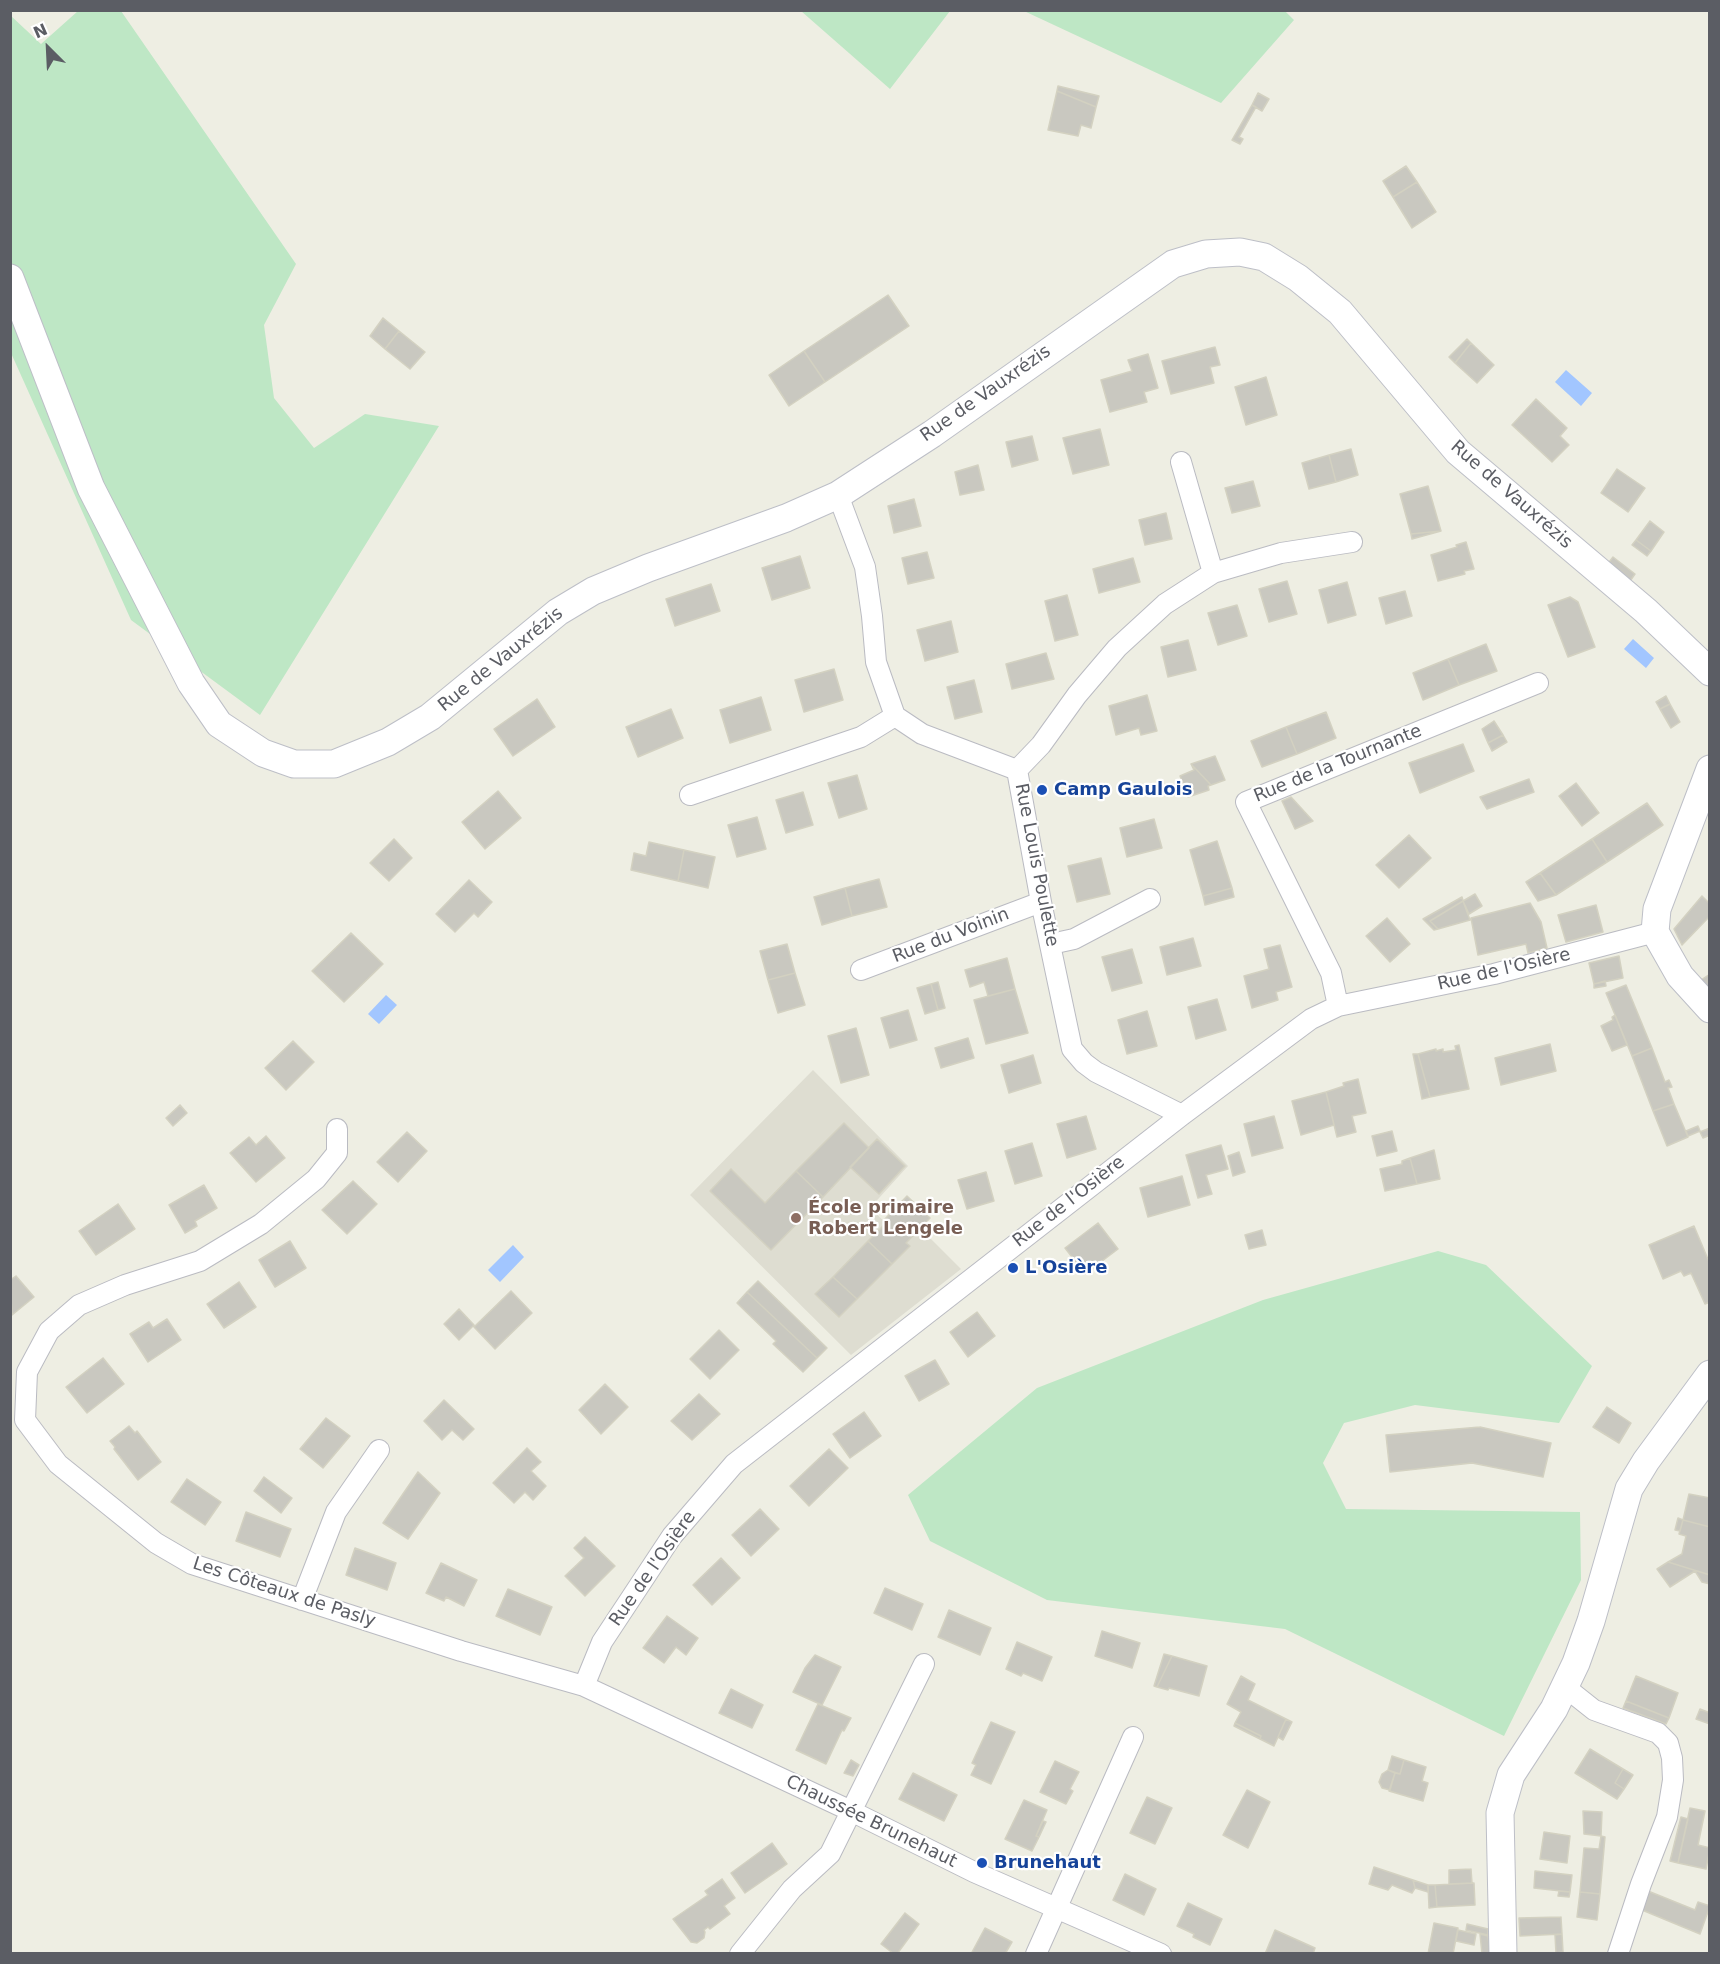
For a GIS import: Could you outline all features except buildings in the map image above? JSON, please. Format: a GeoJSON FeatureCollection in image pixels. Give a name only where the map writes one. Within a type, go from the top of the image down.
{"type":"FeatureCollection","features":[{"type":"Feature","properties":{"kind":"street","name":"Rue de Vauxrézis"},"geometry":{"type":"LineString","coordinates":[[10,278],[91,488],[191,683],[219,724],[263,753],[294,765],[334,764],[388,742],[430,717],[558,612],[593,591],[648,568],[786,518],[838,495],[932,434],[1173,264],[1206,254],[1240,252],[1264,257],[1298,278],[1340,312],[1458,452],[1646,611],[1710,672]]}},
{"type":"Feature","properties":{"kind":"street"},"geometry":{"type":"LineString","coordinates":[[1181,462],[1213,573]]}},
{"type":"Feature","properties":{"kind":"street"},"geometry":{"type":"LineString","coordinates":[[690,795],[861,737],[895,716],[876,662],[864,567],[838,495]]}},
{"type":"Feature","properties":{"kind":"street"},"geometry":{"type":"LineString","coordinates":[[1017,770],[1041,745],[1077,695],[1117,648],[1165,604],[1213,573],[1281,553],[1352,542]]}},
{"type":"Feature","properties":{"kind":"street","name":"Rue de la Tournante"},"geometry":{"type":"LineString","coordinates":[[1338,1006],[1331,973],[1246,802],[1538,683]]}},
{"type":"Feature","properties":{"kind":"street","name":"Rue Louis Poulette"},"geometry":{"type":"LineString","coordinates":[[895,716],[922,734],[1017,770],[1041,902],[1072,1049],[1084,1063],[1096,1072],[1182,1115]]}},
{"type":"Feature","properties":{"kind":"street"},"geometry":{"type":"LineString","coordinates":[[1710,768],[1657,909],[1655,932],[1680,976],[1710,1009]]}},
{"type":"Feature","properties":{"kind":"street"},"geometry":{"type":"LineString","coordinates":[[1051,944],[1074,939],[1150,899]]}},
{"type":"Feature","properties":{"kind":"street","name":"Rue du Voinin"},"geometry":{"type":"LineString","coordinates":[[861,970],[1041,902]]}},
{"type":"Feature","properties":{"kind":"street","name":"Rue de l'Osière"},"geometry":{"type":"LineString","coordinates":[[584,1686],[602,1642],[672,1536],[734,1464],[1182,1115],[1311,1019],[1338,1006],[1494,975],[1655,932]]}},
{"type":"Feature","properties":{"kind":"street"},"geometry":{"type":"LineString","coordinates":[[26,1420],[27,1372],[49,1331],[79,1305],[125,1285],[200,1261],[261,1224],[316,1179],[337,1153],[337,1129]]}},
{"type":"Feature","properties":{"kind":"street"},"geometry":{"type":"LineString","coordinates":[[1503,1953],[1500,1813],[1511,1776],[1554,1709],[1576,1663],[1591,1621],[1629,1489],[1646,1461],[1710,1374]]}},
{"type":"Feature","properties":{"kind":"street","name":"Les Côteaux de Pasly"},"geometry":{"type":"LineString","coordinates":[[10,1401],[58,1464],[156,1543],[192,1564],[461,1651],[584,1686]]}},
{"type":"Feature","properties":{"kind":"street"},"geometry":{"type":"LineString","coordinates":[[302,1600],[336,1512],[379,1450]]}},
{"type":"Feature","properties":{"kind":"street"},"geometry":{"type":"LineString","coordinates":[[740,1953],[792,1889],[830,1854],[924,1664]]}},
{"type":"Feature","properties":{"kind":"street","name":"Chaussée Brunehaut"},"geometry":{"type":"LineString","coordinates":[[584,1686],[851,1811],[974,1872],[1161,1953]]}},
{"type":"Feature","properties":{"kind":"street"},"geometry":{"type":"LineString","coordinates":[[1565,1687],[1594,1710],[1658,1733],[1668,1743],[1672,1758],[1673,1780],[1667,1817],[1618,1953]]}},
{"type":"Feature","properties":{"kind":"street"},"geometry":{"type":"LineString","coordinates":[[1036,1953],[1133,1737]]}},
{"type":"Feature","properties":{"kind":"shaded area","name":"École primaire Robert Lengele"},"geometry":{"type":"Polygon","coordinates":[[[813,1070],[908,1166],[870,1208],[906,1242],[920,1228],[961,1269],[851,1355],[690,1195],[813,1070]]]}},
{"type":"Feature","properties":{"kind":"green space"},"geometry":{"type":"Polygon","coordinates":[[[1284,10],[1294,20],[1221,103],[1024,11],[1284,10]]]}},
{"type":"Feature","properties":{"kind":"green space"},"geometry":{"type":"Polygon","coordinates":[[[78,11],[121,11],[296,264],[264,325],[274,398],[314,448],[365,414],[439,426],[260,715],[131,620],[11,353],[10,15],[41,44],[78,11]]]}},
{"type":"Feature","properties":{"kind":"green space"},"geometry":{"type":"Polygon","coordinates":[[[801,11],[950,11],[890,89],[801,11]]]}},
{"type":"Feature","properties":{"kind":"green space"},"geometry":{"type":"Polygon","coordinates":[[[1438,1251],[1486,1265],[1592,1366],[1559,1423],[1415,1405],[1344,1423],[1323,1463],[1346,1509],[1580,1512],[1581,1580],[1504,1736],[1285,1629],[1047,1600],[930,1541],[908,1495],[1037,1388],[1263,1300],[1438,1251]]]}},
{"type":"Feature","properties":{"kind":"water"},"geometry":{"type":"Polygon","coordinates":[[[1566,370],[1592,393],[1581,406],[1555,382],[1566,370]]]}},
{"type":"Feature","properties":{"kind":"water"},"geometry":{"type":"Polygon","coordinates":[[[1633,639],[1654,658],[1646,668],[1624,649],[1633,639]]]}},
{"type":"Feature","properties":{"kind":"water"},"geometry":{"type":"Polygon","coordinates":[[[386,995],[397,1005],[379,1024],[368,1014],[386,995]]]}},
{"type":"Feature","properties":{"kind":"water"},"geometry":{"type":"Polygon","coordinates":[[[513,1245],[524,1257],[500,1282],[488,1270],[513,1245]]]}},
{"type":"Feature","properties":{"kind":"place","name":"Camp Gaulois"},"geometry":{"type":"Point","coordinates":[1042,790]}},
{"type":"Feature","properties":{"kind":"place","name":"École primaire Robert Lengele"},"geometry":{"type":"Point","coordinates":[796,1218]}},
{"type":"Feature","properties":{"kind":"place","name":"L'Osière"},"geometry":{"type":"Point","coordinates":[1013,1268]}},
{"type":"Feature","properties":{"kind":"place","name":"Brunehaut"},"geometry":{"type":"Point","coordinates":[982,1863]}}]}
